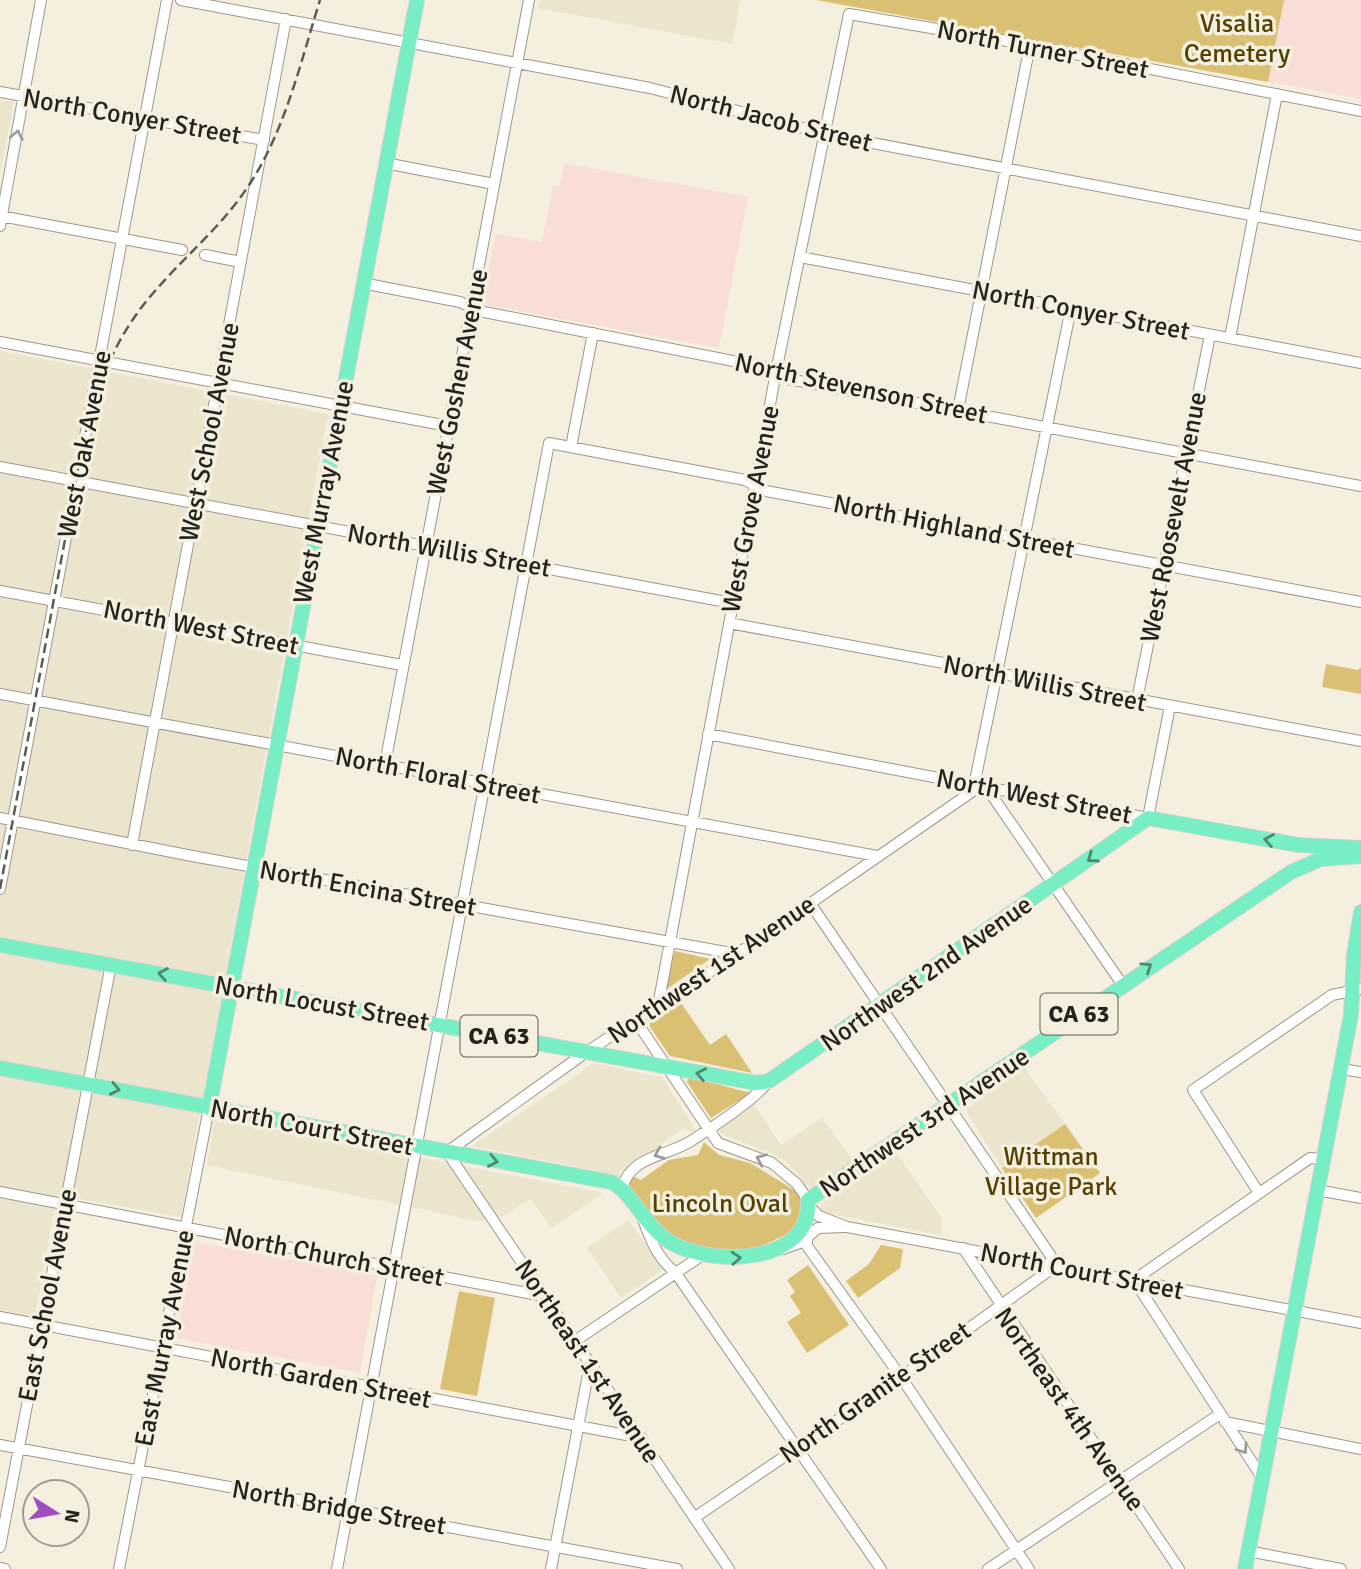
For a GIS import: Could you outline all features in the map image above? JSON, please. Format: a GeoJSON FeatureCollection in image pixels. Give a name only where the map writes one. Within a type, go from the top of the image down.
{"type":"FeatureCollection","features":[{"type":"Feature","properties":{"kind":"main road","name":"West Murray Avenue"},"geometry":{"type":"LineString","coordinates":[[209,1108],[416,0]]}},
{"type":"Feature","properties":{"kind":"main road","name":"North West Street"},"geometry":{"type":"LineString","coordinates":[[1148,818],[1298,845],[1361,848]]}},
{"type":"Feature","properties":{"kind":"main road","name":"Northwest 2nd Avenue"},"geometry":{"type":"LineString","coordinates":[[769,1081],[1148,818]]}},
{"type":"Feature","properties":{"kind":"main road"},"geometry":{"type":"LineString","coordinates":[[1298,845],[1305,855],[1301,865]]}},
{"type":"Feature","properties":{"kind":"main road","name":"Northwest 3rd Avenue"},"geometry":{"type":"LineString","coordinates":[[808,1208],[1122,984],[1301,865],[1321,859],[1361,856]]}},
{"type":"Feature","properties":{"kind":"main road"},"geometry":{"type":"LineString","coordinates":[[1245,1569],[1357,989],[1361,912]]}},
{"type":"Feature","properties":{"kind":"main road","name":"North Locust Street"},"geometry":{"type":"LineString","coordinates":[[0,945],[748,1083],[769,1081]]}},
{"type":"Feature","properties":{"kind":"main road","name":"North Court Street"},"geometry":{"type":"LineString","coordinates":[[0,1068],[599,1179],[622,1189]]}},
{"type":"Feature","properties":{"kind":"main road","name":"CA 63"},"geometry":{"type":"LineString","coordinates":[[622,1189],[643,1219],[669,1242],[701,1256],[728,1259],[768,1252],[794,1235],[808,1208]]}},
{"type":"Feature","properties":{"kind":"street"},"geometry":{"type":"LineString","coordinates":[[41,0],[1,220],[183,250]]}},
{"type":"Feature","properties":{"kind":"street","name":"West Oak Avenue"},"geometry":{"type":"LineString","coordinates":[[0,889],[167,0]]}},
{"type":"Feature","properties":{"kind":"street","name":"North Jacob Street"},"geometry":{"type":"LineString","coordinates":[[181,0],[677,93],[825,134],[1361,236]]}},
{"type":"Feature","properties":{"kind":"street","name":"West Goshen Avenue"},"geometry":{"type":"LineString","coordinates":[[385,764],[529,0]]}},
{"type":"Feature","properties":{"kind":"street","name":"North Turner Street"},"geometry":{"type":"LineString","coordinates":[[849,14],[1030,46],[1361,111]]}},
{"type":"Feature","properties":{"kind":"street","name":"West Grove Avenue"},"geometry":{"type":"LineString","coordinates":[[658,1006],[776,372],[849,14]]}},
{"type":"Feature","properties":{"kind":"street","name":"West School Avenue"},"geometry":{"type":"LineString","coordinates":[[132,845],[286,19]]}},
{"type":"Feature","properties":{"kind":"street"},"geometry":{"type":"LineString","coordinates":[[958,410],[1030,46]]}},
{"type":"Feature","properties":{"kind":"street","name":"North Conyer Street"},"geometry":{"type":"LineString","coordinates":[[0,92],[264,140]]}},
{"type":"Feature","properties":{"kind":"street"},"geometry":{"type":"LineString","coordinates":[[1230,338],[1277,94]]}},
{"type":"Feature","properties":{"kind":"street"},"geometry":{"type":"LineString","coordinates":[[385,163],[494,184]]}},
{"type":"Feature","properties":{"kind":"street"},"geometry":{"type":"LineString","coordinates":[[205,255],[241,262]]}},
{"type":"Feature","properties":{"kind":"street","name":"North Conyer Street"},"geometry":{"type":"LineString","coordinates":[[800,257],[1361,363]]}},
{"type":"Feature","properties":{"kind":"street","name":"North Stevenson Street"},"geometry":{"type":"LineString","coordinates":[[362,283],[460,302],[479,312],[776,372],[788,379],[1361,485]]}},
{"type":"Feature","properties":{"kind":"street"},"geometry":{"type":"LineString","coordinates":[[974,785],[1071,308]]}},
{"type":"Feature","properties":{"kind":"street"},"geometry":{"type":"LineString","coordinates":[[571,447],[593,333]]}},
{"type":"Feature","properties":{"kind":"street","name":"West Roosevelt Avenue"},"geometry":{"type":"LineString","coordinates":[[1137,700],[1210,334]]}},
{"type":"Feature","properties":{"kind":"street"},"geometry":{"type":"LineString","coordinates":[[0,342],[448,426]]}},
{"type":"Feature","properties":{"kind":"street","name":"North Highland Street"},"geometry":{"type":"LineString","coordinates":[[525,564],[549,443],[745,480],[766,491],[1361,601]]}},
{"type":"Feature","properties":{"kind":"street","name":"North Willis Street"},"geometry":{"type":"LineString","coordinates":[[0,467],[732,603]]}},
{"type":"Feature","properties":{"kind":"street"},"geometry":{"type":"LineString","coordinates":[[337,1569],[525,564]]}},
{"type":"Feature","properties":{"kind":"street","name":"North West Street"},"geometry":{"type":"LineString","coordinates":[[0,591],[402,665]]}},
{"type":"Feature","properties":{"kind":"street","name":"North Willis Street"},"geometry":{"type":"LineString","coordinates":[[729,623],[1361,741]]}},
{"type":"Feature","properties":{"kind":"street","name":"North Floral Street"},"geometry":{"type":"LineString","coordinates":[[0,694],[877,856]]}},
{"type":"Feature","properties":{"kind":"street"},"geometry":{"type":"LineString","coordinates":[[1148,818],[1170,706]]}},
{"type":"Feature","properties":{"kind":"street","name":"North West Street"},"geometry":{"type":"LineString","coordinates":[[708,734],[1148,818]]}},
{"type":"Feature","properties":{"kind":"street","name":"Northwest 1st Avenue"},"geometry":{"type":"LineString","coordinates":[[447,1152],[585,1052],[737,954],[973,791],[974,785]]}},
{"type":"Feature","properties":{"kind":"street"},"geometry":{"type":"LineString","coordinates":[[995,790],[993,797],[1122,984]]}},
{"type":"Feature","properties":{"kind":"street","name":"North Encina Street"},"geometry":{"type":"LineString","coordinates":[[0,818],[253,868],[737,954]]}},
{"type":"Feature","properties":{"kind":"street"},"geometry":{"type":"LineString","coordinates":[[810,903],[1056,1265]]}},
{"type":"Feature","properties":{"kind":"street"},"geometry":{"type":"LineString","coordinates":[[88,1084],[111,964]]}},
{"type":"Feature","properties":{"kind":"street"},"geometry":{"type":"LineString","coordinates":[[1259,1193],[1193,1090],[1332,995],[1357,989]]}},
{"type":"Feature","properties":{"kind":"street"},"geometry":{"type":"LineString","coordinates":[[636,1021],[706,1129],[723,1147],[772,1163],[797,1184],[808,1208],[805,1242],[901,1377],[1030,1569]]}},
{"type":"Feature","properties":{"kind":"street"},"geometry":{"type":"LineString","coordinates":[[1341,1069],[1361,1072]]}},
{"type":"Feature","properties":{"kind":"street","name":"Northwest 2nd Avenue"},"geometry":{"type":"LineString","coordinates":[[706,1129],[760,1093],[769,1081]]}},
{"type":"Feature","properties":{"kind":"street","name":"East School Avenue"},"geometry":{"type":"LineString","coordinates":[[0,1547],[88,1084]]}},
{"type":"Feature","properties":{"kind":"street","name":"East Murray Avenue"},"geometry":{"type":"LineString","coordinates":[[119,1569],[209,1108]]}},
{"type":"Feature","properties":{"kind":"street"},"geometry":{"type":"LineString","coordinates":[[622,1189],[628,1175],[640,1163],[691,1142],[706,1129]]}},
{"type":"Feature","properties":{"kind":"street","name":"Northeast 1st Avenue"},"geometry":{"type":"LineString","coordinates":[[447,1152],[729,1569]]}},
{"type":"Feature","properties":{"kind":"street"},"geometry":{"type":"LineString","coordinates":[[1261,1476],[1134,1280],[1310,1158],[1324,1159]]}},
{"type":"Feature","properties":{"kind":"street"},"geometry":{"type":"LineString","coordinates":[[1317,1190],[1361,1198]]}},
{"type":"Feature","properties":{"kind":"street","name":"North Church Street"},"geometry":{"type":"LineString","coordinates":[[0,1192],[543,1296]]}},
{"type":"Feature","properties":{"kind":"street","name":"North Court Street"},"geometry":{"type":"LineString","coordinates":[[808,1208],[819,1216],[847,1227],[1361,1323]]}},
{"type":"Feature","properties":{"kind":"street"},"geometry":{"type":"LineString","coordinates":[[643,1219],[652,1244],[666,1265],[675,1272],[881,1569]]}},
{"type":"Feature","properties":{"kind":"street"},"geometry":{"type":"LineString","coordinates":[[768,1252],[805,1242],[818,1228],[847,1227]]}},
{"type":"Feature","properties":{"kind":"street","name":"Northeast 4th Avenue"},"geometry":{"type":"LineString","coordinates":[[963,1248],[998,1305],[1180,1569]]}},
{"type":"Feature","properties":{"kind":"street"},"geometry":{"type":"LineString","coordinates":[[575,1341],[701,1256]]}},
{"type":"Feature","properties":{"kind":"street","name":"North Granite Street"},"geometry":{"type":"LineString","coordinates":[[694,1518],[901,1377],[1056,1265]]}},
{"type":"Feature","properties":{"kind":"street","name":"North Garden Street"},"geometry":{"type":"LineString","coordinates":[[0,1317],[642,1438]]}},
{"type":"Feature","properties":{"kind":"street"},"geometry":{"type":"LineString","coordinates":[[551,1569],[590,1364]]}},
{"type":"Feature","properties":{"kind":"street"},"geometry":{"type":"LineString","coordinates":[[988,1569],[1119,1480],[1223,1418],[1270,1432],[1361,1449]]}},
{"type":"Feature","properties":{"kind":"street","name":"North Bridge Street"},"geometry":{"type":"LineString","coordinates":[[0,1445],[677,1569]]}},
{"type":"Feature","properties":{"kind":"street"},"geometry":{"type":"LineString","coordinates":[[1248,1551],[1341,1569]]}},
{"type":"Feature","properties":{"kind":"shaded area"},"geometry":{"type":"Polygon","coordinates":[[[540,0],[740,0],[732,44],[538,8],[540,0]]]}},
{"type":"Feature","properties":{"kind":"shaded area"},"geometry":{"type":"Polygon","coordinates":[[[1284,0],[1361,0],[1361,99],[1268,82],[1284,0]]]}},
{"type":"Feature","properties":{"kind":"shaded area"},"geometry":{"type":"Polygon","coordinates":[[[0,100],[14,102],[0,174],[0,100]]]}},
{"type":"Feature","properties":{"kind":"shaded area"},"geometry":{"type":"Polygon","coordinates":[[[564,163],[748,197],[719,348],[481,304],[496,234],[542,242],[553,186],[560,186],[564,163]]]}},
{"type":"Feature","properties":{"kind":"shaded area"},"geometry":{"type":"Polygon","coordinates":[[[0,351],[328,414],[181,1217],[57,1195],[35,1317],[0,1310],[0,351]]]}},
{"type":"Feature","properties":{"kind":"shaded area"},"geometry":{"type":"Polygon","coordinates":[[[594,1063],[662,1077],[696,1130],[693,1132],[683,1128],[658,1146],[662,1149],[628,1164],[618,1173],[623,1177],[621,1179],[602,1172],[472,1146],[594,1063]]]}},
{"type":"Feature","properties":{"kind":"shaded area"},"geometry":{"type":"Polygon","coordinates":[[[1025,1068],[1065,1124],[1002,1168],[967,1113],[967,1108],[1025,1068]]]}},
{"type":"Feature","properties":{"kind":"shaded area"},"geometry":{"type":"Polygon","coordinates":[[[753,1103],[781,1145],[822,1118],[853,1161],[814,1188],[808,1186],[787,1162],[721,1134],[718,1129],[753,1103]]]}},
{"type":"Feature","properties":{"kind":"shaded area"},"geometry":{"type":"Polygon","coordinates":[[[215,1118],[604,1193],[551,1228],[531,1199],[501,1217],[478,1221],[207,1165],[215,1118]]]}},
{"type":"Feature","properties":{"kind":"shaded area"},"geometry":{"type":"Polygon","coordinates":[[[897,1154],[942,1218],[941,1235],[824,1213],[821,1210],[821,1204],[897,1154]]]}},
{"type":"Feature","properties":{"kind":"shaded area"},"geometry":{"type":"Polygon","coordinates":[[[628,1220],[664,1269],[621,1298],[587,1248],[628,1220]]]}},
{"type":"Feature","properties":{"kind":"shaded area"},"geometry":{"type":"Polygon","coordinates":[[[195,1242],[377,1276],[360,1373],[176,1338],[195,1242]]]}},
{"type":"Feature","properties":{"kind":"green space","name":"Visalia Cemetery"},"geometry":{"type":"Polygon","coordinates":[[[816,0],[1284,0],[1268,82],[816,0]]]}},
{"type":"Feature","properties":{"kind":"green space"},"geometry":{"type":"Polygon","coordinates":[[[1326,664],[1358,670],[1361,667],[1361,694],[1322,687],[1326,664]]]}},
{"type":"Feature","properties":{"kind":"green space"},"geometry":{"type":"Polygon","coordinates":[[[675,951],[710,959],[667,989],[664,985],[675,951]]]}},
{"type":"Feature","properties":{"kind":"green space"},"geometry":{"type":"Polygon","coordinates":[[[681,1003],[710,1045],[726,1034],[752,1073],[670,1056],[650,1023],[681,1003]]]}},
{"type":"Feature","properties":{"kind":"green space"},"geometry":{"type":"Polygon","coordinates":[[[689,1077],[751,1093],[711,1118],[687,1082],[689,1077]]]}},
{"type":"Feature","properties":{"kind":"green space","name":"Wittman Village Park"},"geometry":{"type":"Polygon","coordinates":[[[1065,1124],[1100,1173],[1036,1218],[1002,1168],[1065,1124]]]}},
{"type":"Feature","properties":{"kind":"green space","name":"Lincoln Oval"},"geometry":{"type":"Polygon","coordinates":[[[704,1142],[719,1155],[750,1163],[794,1190],[803,1201],[802,1214],[791,1232],[756,1249],[727,1252],[689,1244],[660,1228],[633,1195],[629,1182],[632,1176],[641,1180],[669,1160],[698,1155],[704,1142]]]}},
{"type":"Feature","properties":{"kind":"green space"},"geometry":{"type":"Polygon","coordinates":[[[881,1245],[903,1249],[900,1268],[858,1298],[846,1281],[869,1264],[881,1245]]]}},
{"type":"Feature","properties":{"kind":"green space"},"geometry":{"type":"Polygon","coordinates":[[[808,1265],[849,1325],[807,1353],[787,1322],[801,1313],[790,1296],[795,1292],[787,1280],[808,1265]]]}},
{"type":"Feature","properties":{"kind":"green space"},"geometry":{"type":"Polygon","coordinates":[[[459,1291],[495,1298],[477,1396],[440,1389],[459,1291]]]}},
{"type":"Feature","properties":{"kind":"railway"},"geometry":{"type":"LineString","coordinates":[[0,889],[80,459],[98,391],[116,349],[140,309],[226,216],[260,166],[282,121],[320,0]]}}]}
